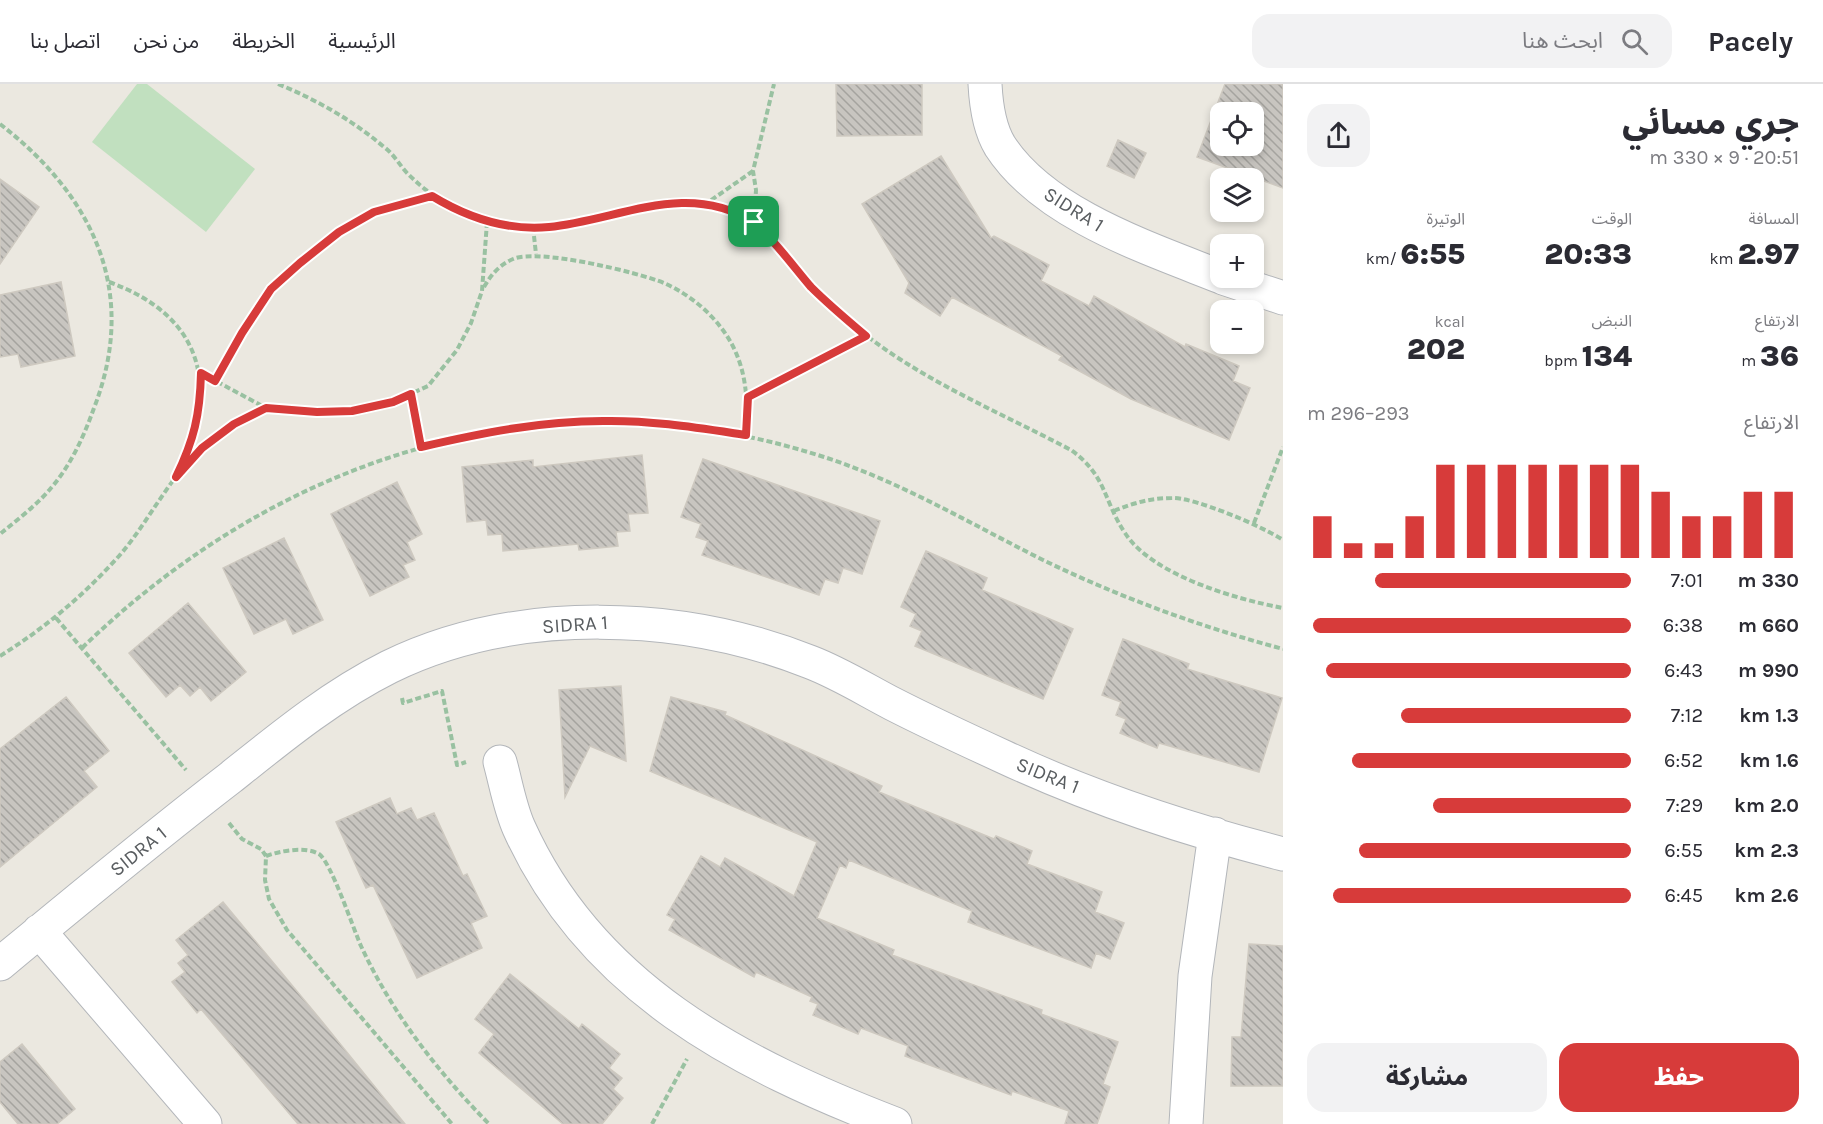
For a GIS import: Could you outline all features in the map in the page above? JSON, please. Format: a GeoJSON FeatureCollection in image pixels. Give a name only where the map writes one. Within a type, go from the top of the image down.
{"type":"FeatureCollection","features":[{"type":"Feature","properties":{"kind":"street","name":"SIDRA 1"},"geometry":{"type":"LineString","coordinates":[[985,84],[986,108],[999,144],[1022,175],[1053,198],[1111,231],[1210,272]]}},
{"type":"Feature","properties":{"kind":"street","name":"SIDRA 1"},"geometry":{"type":"LineString","coordinates":[[1254,288],[1283,298]]}},
{"type":"Feature","properties":{"kind":"street","name":"SIDRA 1"},"geometry":{"type":"LineString","coordinates":[[0,964],[292,728],[349,689],[390,667],[476,637],[543,625],[612,621],[692,629],[748,641],[812,663],[910,713],[1009,759],[1110,800],[1283,854]]}},
{"type":"Feature","properties":{"kind":"street"},"geometry":{"type":"LineString","coordinates":[[500,762],[518,826],[543,876],[575,922],[621,971],[655,1000],[701,1032],[771,1069],[895,1124]]}},
{"type":"Feature","properties":{"kind":"street"},"geometry":{"type":"LineString","coordinates":[[1186,1124],[1195,976],[1215,834]]}},
{"type":"Feature","properties":{"kind":"street"},"geometry":{"type":"LineString","coordinates":[[39,931],[205,1124]]}},
{"type":"Feature","properties":{"kind":"path"},"geometry":{"type":"LineString","coordinates":[[278,84],[307,96],[352,122],[387,148],[432,196],[457,211],[487,222],[533,227],[584,221],[656,203],[707,203],[754,222],[813,289],[866,336],[906,364],[1071,450],[1089,463],[1125,534],[1146,557],[1227,593],[1283,608]]}},
{"type":"Feature","properties":{"kind":"path"},"geometry":{"type":"LineString","coordinates":[[754,222],[756,190],[753,171],[774,84]]}},
{"type":"Feature","properties":{"kind":"path"},"geometry":{"type":"LineString","coordinates":[[0,124],[26,144],[55,172],[79,206],[97,242],[109,282],[111,337],[101,391],[81,442],[51,488],[0,534]]}},
{"type":"Feature","properties":{"kind":"path"},"geometry":{"type":"LineString","coordinates":[[707,203],[753,171]]}},
{"type":"Feature","properties":{"kind":"path"},"geometry":{"type":"LineString","coordinates":[[215,381],[242,333],[271,289],[300,263],[339,232],[374,212],[432,196]]}},
{"type":"Feature","properties":{"kind":"path"},"geometry":{"type":"LineString","coordinates":[[482,291],[487,222]]}},
{"type":"Feature","properties":{"kind":"path"},"geometry":{"type":"LineString","coordinates":[[533,227],[536,255]]}},
{"type":"Feature","properties":{"kind":"path"},"geometry":{"type":"LineString","coordinates":[[201,373],[266,408],[317,412],[352,411],[393,402],[428,386],[457,350],[471,323],[482,291],[494,271],[513,258],[536,255],[634,275],[663,283],[690,297],[712,317],[730,341],[742,368],[748,397],[746,435]]}},
{"type":"Feature","properties":{"kind":"path"},"geometry":{"type":"LineString","coordinates":[[109,282],[138,292],[166,313],[187,341],[201,373],[200,409],[192,445],[176,477]]}},
{"type":"Feature","properties":{"kind":"path"},"geometry":{"type":"LineString","coordinates":[[748,397],[866,336]]}},
{"type":"Feature","properties":{"kind":"path"},"geometry":{"type":"LineString","coordinates":[[411,394],[421,447]]}},
{"type":"Feature","properties":{"kind":"path"},"geometry":{"type":"LineString","coordinates":[[0,656],[56,618],[120,554],[176,477],[202,448],[234,424],[266,408]]}},
{"type":"Feature","properties":{"kind":"path"},"geometry":{"type":"LineString","coordinates":[[82,648],[155,582],[236,526],[334,478],[421,447],[496,430],[552,423],[604,421],[655,423],[746,435],[825,457],[903,488],[1048,562],[1117,593],[1189,620],[1283,649]]}},
{"type":"Feature","properties":{"kind":"path"},"geometry":{"type":"LineString","coordinates":[[1254,523],[1283,447]]}},
{"type":"Feature","properties":{"kind":"path"},"geometry":{"type":"LineString","coordinates":[[1114,511],[1150,499],[1175,497],[1254,523],[1283,540]]}},
{"type":"Feature","properties":{"kind":"path"},"geometry":{"type":"LineString","coordinates":[[56,618],[242,839],[261,849],[266,856],[265,880],[269,899],[287,930],[452,1124]]}},
{"type":"Feature","properties":{"kind":"path"},"geometry":{"type":"LineString","coordinates":[[390,667],[403,703],[442,691],[457,765],[497,752],[500,762]]}},
{"type":"Feature","properties":{"kind":"path"},"geometry":{"type":"LineString","coordinates":[[266,856],[278,852],[312,851],[327,862],[349,920],[371,968],[397,1012],[427,1055],[489,1124]]}},
{"type":"Feature","properties":{"kind":"path"},"geometry":{"type":"LineString","coordinates":[[652,1124],[701,1032]]}},
{"type":"Feature","properties":{"kind":"green space"},"geometry":{"type":"Polygon","coordinates":[[[137,84],[147,84],[255,169],[206,232],[92,142],[137,84]]]}},
{"type":"Feature","properties":{"kind":"building"},"geometry":{"type":"Polygon","coordinates":[[[836,84],[922,84],[922,135],[837,136],[836,84]]]}},
{"type":"Feature","properties":{"kind":"building"},"geometry":{"type":"Polygon","coordinates":[[[1225,84],[1283,84],[1283,188],[1264,181],[1264,168],[1228,168],[1197,157],[1210,123],[1210,156],[1264,156],[1264,102],[1218,102],[1225,84]]]}},
{"type":"Feature","properties":{"kind":"building"},"geometry":{"type":"Polygon","coordinates":[[[1118,140],[1146,153],[1134,178],[1107,166],[1118,140]]]}},
{"type":"Feature","properties":{"kind":"building"},"geometry":{"type":"Polygon","coordinates":[[[941,156],[991,238],[994,236],[1049,265],[1041,281],[1089,306],[1094,296],[1185,347],[1186,344],[1239,366],[1233,381],[1250,388],[1229,440],[1131,399],[1059,360],[1062,356],[952,297],[940,316],[905,293],[909,283],[862,204],[941,156]]]}},
{"type":"Feature","properties":{"kind":"building"},"geometry":{"type":"Polygon","coordinates":[[[0,179],[39,207],[0,264],[0,179]]]}},
{"type":"Feature","properties":{"kind":"building"},"geometry":{"type":"Polygon","coordinates":[[[61,282],[75,356],[21,367],[18,354],[0,357],[0,295],[61,282]]]}},
{"type":"Feature","properties":{"kind":"building"},"geometry":{"type":"Polygon","coordinates":[[[642,455],[648,513],[628,514],[630,531],[616,532],[618,546],[579,550],[578,544],[503,551],[502,534],[488,535],[486,520],[467,522],[462,467],[533,460],[533,467],[642,455]]]}},
{"type":"Feature","properties":{"kind":"building"},"geometry":{"type":"Polygon","coordinates":[[[703,459],[880,521],[862,574],[843,568],[838,583],[825,579],[819,595],[702,555],[708,541],[696,537],[701,524],[681,517],[703,459]]]}},
{"type":"Feature","properties":{"kind":"building"},"geometry":{"type":"Polygon","coordinates":[[[397,482],[422,534],[407,542],[415,560],[403,565],[409,577],[370,596],[331,514],[397,482]]]}},
{"type":"Feature","properties":{"kind":"building"},"geometry":{"type":"Polygon","coordinates":[[[284,538],[323,620],[293,634],[286,619],[254,634],[223,568],[284,538]]]}},
{"type":"Feature","properties":{"kind":"building"},"geometry":{"type":"Polygon","coordinates":[[[926,551],[987,578],[982,590],[1073,629],[1043,699],[915,646],[922,631],[910,626],[916,614],[901,607],[926,551]]]}},
{"type":"Feature","properties":{"kind":"building"},"geometry":{"type":"Polygon","coordinates":[[[188,603],[246,672],[211,701],[200,687],[190,696],[180,685],[166,697],[129,653],[188,603]]]}},
{"type":"Feature","properties":{"kind":"building"},"geometry":{"type":"Polygon","coordinates":[[[1123,639],[1189,664],[1187,669],[1282,698],[1259,772],[1159,743],[1157,748],[1120,733],[1126,719],[1116,715],[1121,702],[1102,695],[1123,639]]]}},
{"type":"Feature","properties":{"kind":"building"},"geometry":{"type":"Polygon","coordinates":[[[621,686],[626,761],[590,746],[565,797],[559,690],[621,686]]]}},
{"type":"Feature","properties":{"kind":"building"},"geometry":{"type":"Polygon","coordinates":[[[66,697],[109,751],[84,771],[97,787],[0,867],[0,749],[66,697]]]}},
{"type":"Feature","properties":{"kind":"building"},"geometry":{"type":"Polygon","coordinates":[[[671,697],[726,712],[725,715],[882,786],[879,792],[994,839],[996,836],[1032,851],[1027,864],[1102,892],[1095,912],[1124,923],[1110,959],[1096,953],[1091,968],[968,922],[972,911],[849,860],[846,868],[840,865],[817,918],[894,950],[892,955],[1042,1010],[1041,1014],[1118,1042],[1103,1084],[1110,1087],[1097,1124],[1065,1124],[1069,1111],[1012,1091],[1011,1095],[905,1056],[908,1046],[861,1028],[858,1034],[813,1015],[818,1004],[810,1001],[812,997],[756,972],[754,977],[669,930],[675,919],[667,915],[701,856],[720,867],[725,858],[794,896],[817,842],[650,771],[671,697]]]}},
{"type":"Feature","properties":{"kind":"building"},"geometry":{"type":"Polygon","coordinates":[[[390,798],[397,814],[411,808],[417,820],[434,813],[463,876],[467,874],[487,916],[471,923],[482,948],[417,978],[373,885],[366,888],[336,822],[390,798]]]}},
{"type":"Feature","properties":{"kind":"building"},"geometry":{"type":"Polygon","coordinates":[[[223,902],[405,1124],[298,1124],[201,1009],[197,1013],[172,982],[185,972],[178,963],[188,955],[176,940],[223,902]]]}},
{"type":"Feature","properties":{"kind":"building"},"geometry":{"type":"Polygon","coordinates":[[[1249,944],[1283,946],[1283,1086],[1231,1086],[1232,1037],[1241,1037],[1249,944]]]}},
{"type":"Feature","properties":{"kind":"building"},"geometry":{"type":"Polygon","coordinates":[[[510,974],[579,1029],[582,1024],[620,1054],[609,1068],[622,1078],[613,1089],[623,1098],[602,1124],[563,1124],[479,1053],[494,1034],[475,1019],[510,974]]]}},
{"type":"Feature","properties":{"kind":"building"},"geometry":{"type":"Polygon","coordinates":[[[22,1044],[75,1109],[57,1124],[18,1124],[0,1102],[0,1062],[22,1044]]]}},
{"type":"Feature","properties":{"kind":"route"},"geometry":{"type":"LineString","coordinates":[[432,196],[457,211],[487,222],[517,227],[549,227],[584,221],[656,203],[707,203],[754,222],[813,289],[866,336],[748,397],[746,435],[655,423],[604,421],[552,423],[496,430],[421,447],[411,394],[393,402],[352,411],[317,412],[266,408],[234,424],[202,448],[176,477],[192,445],[200,409],[201,373],[215,381],[242,333],[271,289],[339,232],[374,212],[432,196]]}}]}
